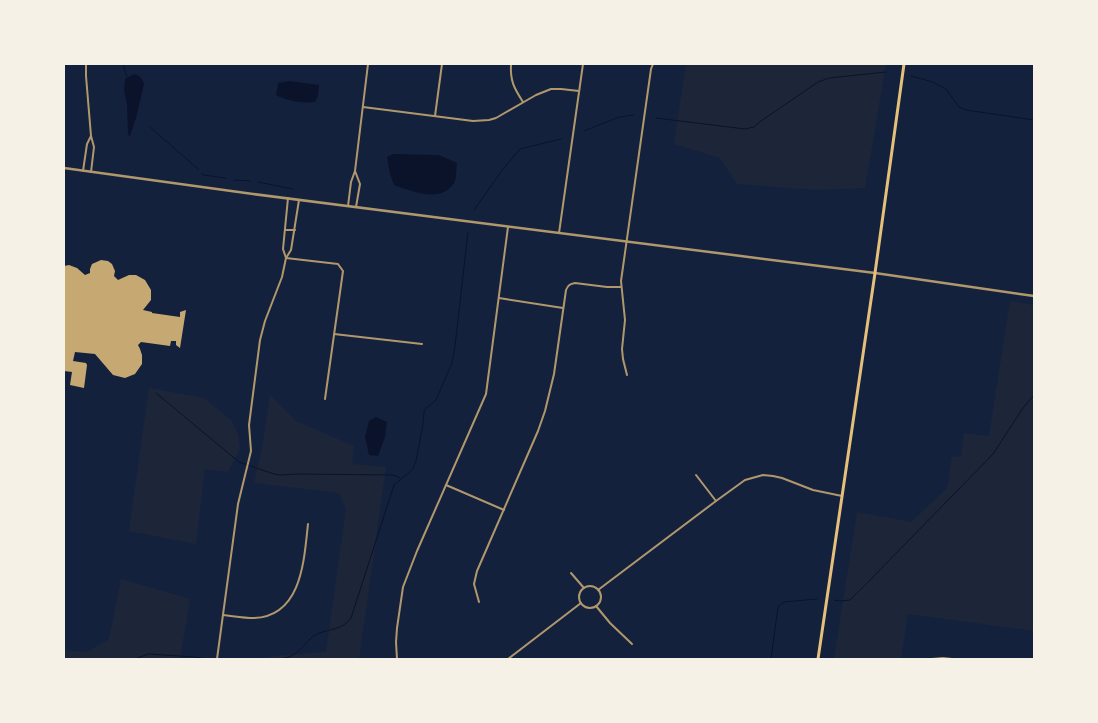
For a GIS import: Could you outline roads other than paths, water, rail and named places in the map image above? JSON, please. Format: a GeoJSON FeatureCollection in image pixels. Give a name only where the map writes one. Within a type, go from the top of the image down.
{"type":"FeatureCollection","features":[{"type":"Feature","properties":{"kind":"main road"},"geometry":{"type":"LineString","coordinates":[[818,659],[904,64]]}},
{"type":"Feature","properties":{"kind":"street"},"geometry":{"type":"LineString","coordinates":[[86,64],[91,136],[94,146],[91,172]]}},
{"type":"Feature","properties":{"kind":"street"},"geometry":{"type":"LineString","coordinates":[[348,206],[351,182],[355,171],[368,64]]}},
{"type":"Feature","properties":{"kind":"street"},"geometry":{"type":"LineString","coordinates":[[435,116],[442,64]]}},
{"type":"Feature","properties":{"kind":"street"},"geometry":{"type":"LineString","coordinates":[[511,64],[511,80],[523,102]]}},
{"type":"Feature","properties":{"kind":"street"},"geometry":{"type":"LineString","coordinates":[[559,233],[583,64]]}},
{"type":"Feature","properties":{"kind":"street"},"geometry":{"type":"LineString","coordinates":[[627,375],[622,349],[625,320],[621,286],[653,64]]}},
{"type":"Feature","properties":{"kind":"street"},"geometry":{"type":"LineString","coordinates":[[363,107],[473,122],[496,118],[550,89],[579,91]]}},
{"type":"Feature","properties":{"kind":"street"},"geometry":{"type":"LineString","coordinates":[[83,171],[87,144],[91,136]]}},
{"type":"Feature","properties":{"kind":"street"},"geometry":{"type":"LineString","coordinates":[[64,168],[299,200],[875,273],[1034,296]]}},
{"type":"Feature","properties":{"kind":"street"},"geometry":{"type":"LineString","coordinates":[[355,171],[360,184],[356,207]]}},
{"type":"Feature","properties":{"kind":"street"},"geometry":{"type":"LineString","coordinates":[[286,258],[283,249],[288,198]]}},
{"type":"Feature","properties":{"kind":"street"},"geometry":{"type":"LineString","coordinates":[[217,659],[238,504],[251,451],[249,424],[259,347],[265,321],[282,277],[286,258],[291,250],[299,200]]}},
{"type":"Feature","properties":{"kind":"street"},"geometry":{"type":"LineString","coordinates":[[397,659],[396,636],[403,588],[417,551],[486,394],[508,227]]}},
{"type":"Feature","properties":{"kind":"street"},"geometry":{"type":"LineString","coordinates":[[284,230],[295,230]]}},
{"type":"Feature","properties":{"kind":"street"},"geometry":{"type":"LineString","coordinates":[[286,258],[338,264],[343,272],[325,399]]}},
{"type":"Feature","properties":{"kind":"street"},"geometry":{"type":"LineString","coordinates":[[479,602],[475,590],[475,578],[545,411],[554,374],[566,290],[570,284],[576,283],[607,287],[621,286]]}},
{"type":"Feature","properties":{"kind":"street"},"geometry":{"type":"LineString","coordinates":[[498,298],[564,308]]}},
{"type":"Feature","properties":{"kind":"street"},"geometry":{"type":"LineString","coordinates":[[334,334],[422,344]]}},
{"type":"Feature","properties":{"kind":"street"},"geometry":{"type":"LineString","coordinates":[[696,475],[716,500]]}},
{"type":"Feature","properties":{"kind":"street"},"geometry":{"type":"LineString","coordinates":[[598,590],[745,480],[763,475],[782,478],[813,490],[842,496]]}},
{"type":"Feature","properties":{"kind":"street"},"geometry":{"type":"LineString","coordinates":[[446,485],[504,510]]}},
{"type":"Feature","properties":{"kind":"street"},"geometry":{"type":"LineString","coordinates":[[223,615],[255,618],[275,613],[282,607],[293,594],[299,582],[308,524]]}},
{"type":"Feature","properties":{"kind":"street"},"geometry":{"type":"LineString","coordinates":[[571,573],[584,588]]}},
{"type":"Feature","properties":{"kind":"street"},"geometry":{"type":"LineString","coordinates":[[593,587],[598,590],[600,600],[596,606],[588,607],[581,603],[579,596],[584,588],[593,587]]}},
{"type":"Feature","properties":{"kind":"street"},"geometry":{"type":"LineString","coordinates":[[508,659],[581,603]]}},
{"type":"Feature","properties":{"kind":"street"},"geometry":{"type":"LineString","coordinates":[[596,606],[610,623],[632,644]]}},
{"type":"Feature","properties":{"kind":"street"},"geometry":{"type":"LineString","coordinates":[[932,659],[952,659]]}},
{"type":"Feature","properties":{"kind":"waterway"},"geometry":{"type":"LineString","coordinates":[[123,64],[127,77]]}},
{"type":"Feature","properties":{"kind":"waterway"},"geometry":{"type":"LineString","coordinates":[[656,118],[745,129],[754,127],[818,82],[829,78],[886,72]]}},
{"type":"Feature","properties":{"kind":"waterway"},"geometry":{"type":"LineString","coordinates":[[911,76],[933,82],[946,89],[959,107],[966,110],[1034,120]]}},
{"type":"Feature","properties":{"kind":"waterway"},"geometry":{"type":"LineString","coordinates":[[584,131],[619,117],[634,115]]}},
{"type":"Feature","properties":{"kind":"waterway"},"geometry":{"type":"LineString","coordinates":[[150,127],[198,169]]}},
{"type":"Feature","properties":{"kind":"waterway"},"geometry":{"type":"LineString","coordinates":[[474,210],[503,169],[520,149],[561,139]]}},
{"type":"Feature","properties":{"kind":"waterway"},"geometry":{"type":"LineString","coordinates":[[202,173],[203,175],[226,178]]}},
{"type":"Feature","properties":{"kind":"waterway"},"geometry":{"type":"LineString","coordinates":[[234,180],[250,181]]}},
{"type":"Feature","properties":{"kind":"waterway"},"geometry":{"type":"LineString","coordinates":[[258,182],[293,189]]}},
{"type":"Feature","properties":{"kind":"waterway"},"geometry":{"type":"LineString","coordinates":[[278,659],[291,656],[313,636],[340,627],[351,618],[394,485],[413,469],[424,412],[436,400],[452,363],[468,232]]}},
{"type":"Feature","properties":{"kind":"waterway"},"geometry":{"type":"LineString","coordinates":[[156,393],[239,462],[280,475],[393,475],[400,478]]}},
{"type":"Feature","properties":{"kind":"waterway"},"geometry":{"type":"LineString","coordinates":[[834,600],[850,600],[993,454],[1023,408],[1034,395]]}},
{"type":"Feature","properties":{"kind":"waterway"},"geometry":{"type":"LineString","coordinates":[[771,659],[778,607],[784,602],[817,599]]}},
{"type":"Feature","properties":{"kind":"waterway"},"geometry":{"type":"LineString","coordinates":[[135,659],[148,654],[206,659]]}}]}
